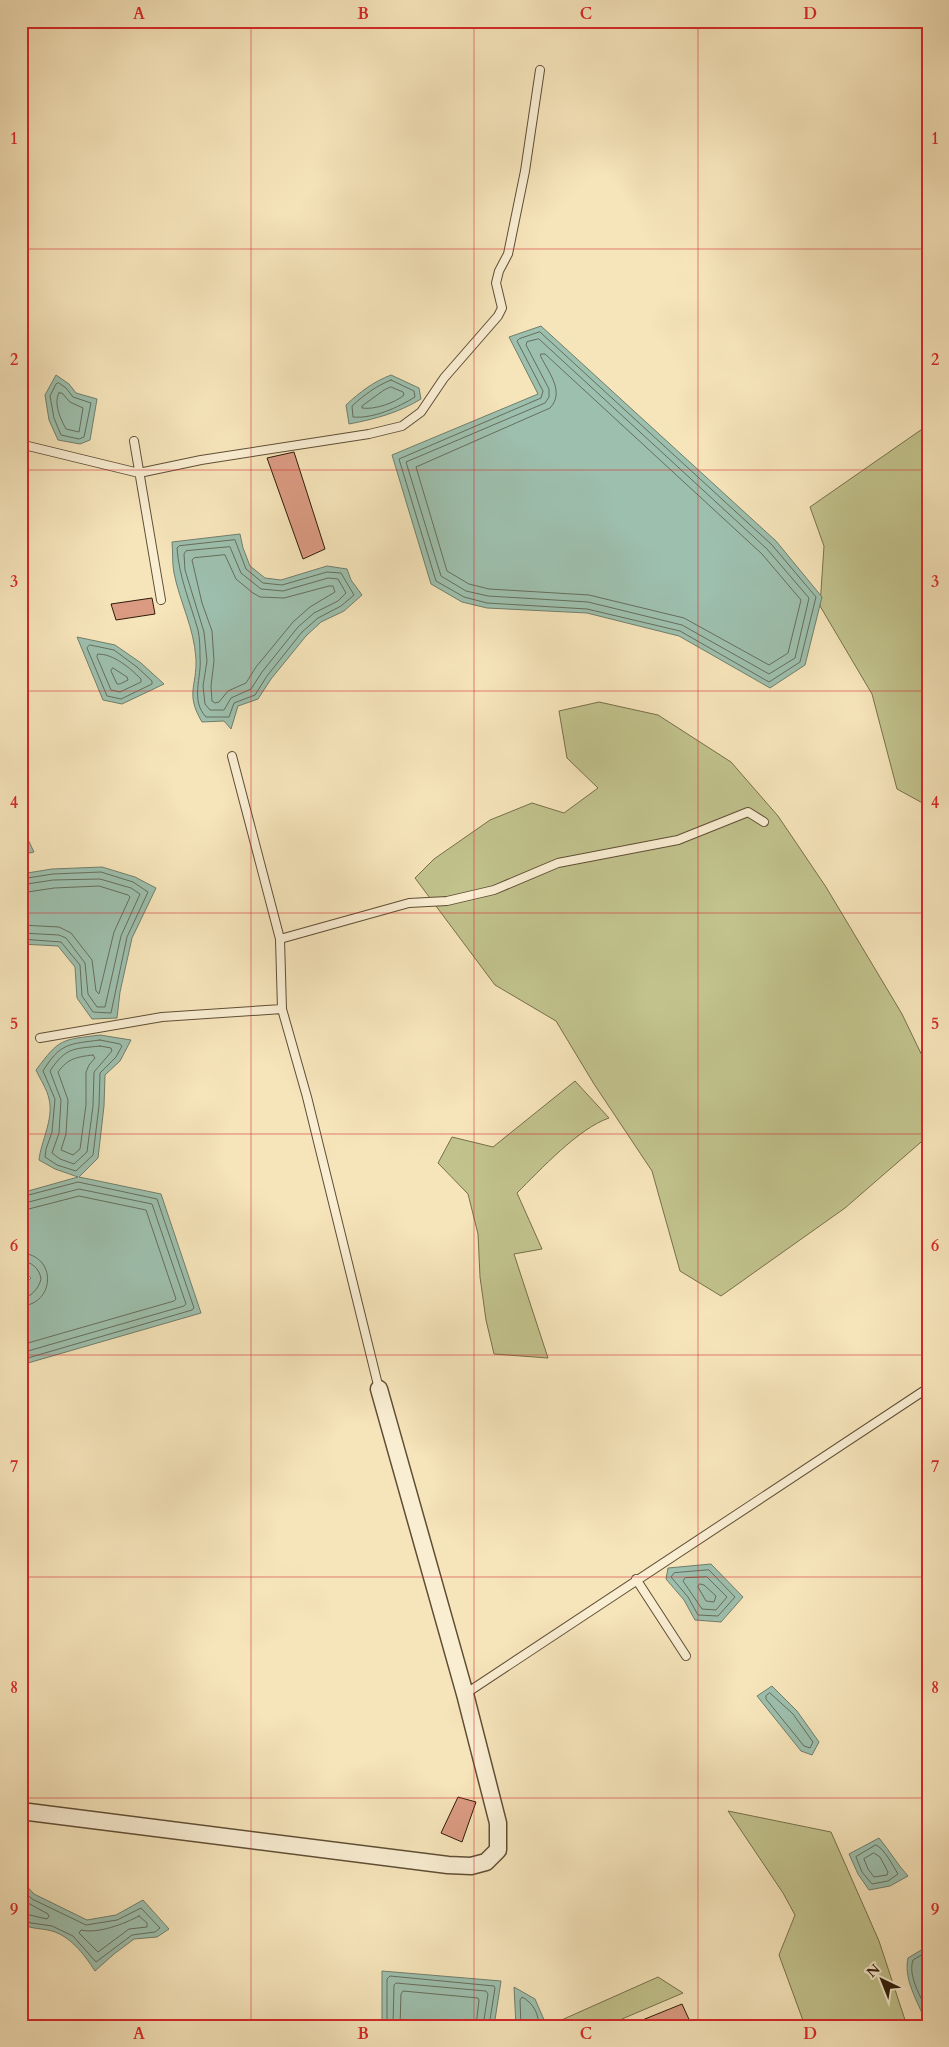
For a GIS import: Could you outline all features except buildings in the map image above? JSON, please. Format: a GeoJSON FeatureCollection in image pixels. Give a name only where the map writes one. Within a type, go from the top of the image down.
{"type":"FeatureCollection","features":[{"type":"Feature","properties":{"kind":"street"},"geometry":{"type":"LineString","coordinates":[[21,1811],[448,1865],[471,1866],[486,1862],[498,1850],[498,1823],[379,1389]]}},
{"type":"Feature","properties":{"kind":"lane"},"geometry":{"type":"LineString","coordinates":[[24,445],[139,473],[200,460],[369,434],[402,426],[421,412],[444,378],[498,316],[502,308],[496,283],[499,271],[508,254],[525,171],[540,70]]}},
{"type":"Feature","properties":{"kind":"lane"},"geometry":{"type":"LineString","coordinates":[[134,441],[161,600]]}},
{"type":"Feature","properties":{"kind":"lane"},"geometry":{"type":"LineString","coordinates":[[232,756],[280,939],[282,1008],[307,1097],[379,1389]]}},
{"type":"Feature","properties":{"kind":"lane"},"geometry":{"type":"LineString","coordinates":[[280,939],[409,903],[447,901],[494,890],[558,863],[678,840],[748,812],[764,822]]}},
{"type":"Feature","properties":{"kind":"lane"},"geometry":{"type":"LineString","coordinates":[[40,1038],[162,1016],[282,1008]]}},
{"type":"Feature","properties":{"kind":"lane"},"geometry":{"type":"LineString","coordinates":[[464,1694],[928,1388]]}},
{"type":"Feature","properties":{"kind":"lane"},"geometry":{"type":"LineString","coordinates":[[636,1579],[686,1656]]}},
{"type":"Feature","properties":{"kind":"green space"},"geometry":{"type":"Polygon","coordinates":[[[928,425],[928,806],[897,789],[872,694],[820,606],[824,546],[810,507],[928,425]]]}},
{"type":"Feature","properties":{"kind":"green space"},"geometry":{"type":"Polygon","coordinates":[[[599,702],[658,715],[731,762],[778,816],[826,887],[902,1014],[928,1068],[928,1136],[845,1208],[721,1296],[680,1271],[652,1171],[594,1084],[556,1021],[495,985],[415,878],[434,859],[490,820],[532,803],[564,813],[598,788],[567,758],[559,711],[599,702]]]}},
{"type":"Feature","properties":{"kind":"green space"},"geometry":{"type":"Polygon","coordinates":[[[575,1081],[609,1118],[597,1123],[573,1140],[517,1193],[542,1249],[514,1254],[548,1358],[494,1354],[486,1320],[480,1277],[478,1234],[468,1194],[438,1163],[452,1137],[493,1147],[575,1081]]]}},
{"type":"Feature","properties":{"kind":"green space"},"geometry":{"type":"Polygon","coordinates":[[[728,1811],[831,1832],[879,1941],[907,2026],[805,2026],[779,1955],[795,1915],[783,1893],[728,1811]]]}},
{"type":"Feature","properties":{"kind":"green space"},"geometry":{"type":"Polygon","coordinates":[[[658,1977],[683,1993],[622,2019],[623,2026],[548,2026],[658,1977]]]}},
{"type":"Feature","properties":{"kind":"water"},"geometry":{"type":"Polygon","coordinates":[[[541,326],[776,541],[822,597],[805,665],[770,688],[679,636],[587,613],[487,608],[462,602],[431,584],[392,455],[538,394],[509,337],[541,326]]]}},
{"type":"Feature","properties":{"kind":"water"},"geometry":{"type":"Polygon","coordinates":[[[56,375],[69,384],[76,393],[97,399],[90,440],[80,444],[58,440],[49,420],[45,395],[56,375]]]}},
{"type":"Feature","properties":{"kind":"water"},"geometry":{"type":"Polygon","coordinates":[[[391,375],[419,388],[421,399],[386,415],[349,424],[346,405],[367,388],[391,375]]]}},
{"type":"Feature","properties":{"kind":"water"},"geometry":{"type":"Polygon","coordinates":[[[240,534],[250,566],[265,578],[281,580],[327,566],[347,569],[351,580],[362,595],[344,611],[321,622],[306,636],[271,679],[258,699],[238,706],[231,729],[224,721],[202,722],[194,704],[195,647],[174,573],[172,542],[240,534]]]}},
{"type":"Feature","properties":{"kind":"water"},"geometry":{"type":"Polygon","coordinates":[[[77,637],[115,645],[141,663],[164,684],[122,704],[103,700],[77,637]]]}},
{"type":"Feature","properties":{"kind":"water"},"geometry":{"type":"Polygon","coordinates":[[[21,825],[34,852],[21,855],[21,825]]]}},
{"type":"Feature","properties":{"kind":"water"},"geometry":{"type":"Polygon","coordinates":[[[102,867],[135,877],[156,888],[132,938],[120,992],[117,1018],[92,1019],[77,998],[75,967],[58,946],[21,944],[21,874],[52,869],[102,867]]]}},
{"type":"Feature","properties":{"kind":"water"},"geometry":{"type":"Polygon","coordinates":[[[100,1035],[131,1040],[120,1061],[105,1075],[104,1106],[98,1158],[79,1177],[161,1194],[201,1313],[21,1365],[21,1289],[31,1278],[21,1271],[21,1193],[78,1177],[55,1169],[39,1160],[49,1122],[50,1107],[47,1092],[36,1070],[62,1042],[100,1035]]]}},
{"type":"Feature","properties":{"kind":"water"},"geometry":{"type":"Polygon","coordinates":[[[711,1564],[743,1597],[721,1622],[695,1620],[684,1600],[666,1579],[668,1568],[711,1564]]]}},
{"type":"Feature","properties":{"kind":"water"},"geometry":{"type":"Polygon","coordinates":[[[772,1686],[797,1711],[819,1742],[812,1755],[801,1751],[757,1696],[772,1686]]]}},
{"type":"Feature","properties":{"kind":"water"},"geometry":{"type":"Polygon","coordinates":[[[879,1838],[908,1876],[890,1886],[869,1890],[858,1874],[849,1854],[879,1838]]]}},
{"type":"Feature","properties":{"kind":"water"},"geometry":{"type":"Polygon","coordinates":[[[21,1860],[25,1865],[23,1882],[34,1894],[87,1920],[116,1915],[143,1900],[169,1929],[157,1937],[134,1939],[95,1971],[81,1952],[63,1936],[56,1932],[21,1923],[21,1860]]]}},
{"type":"Feature","properties":{"kind":"water"},"geometry":{"type":"Polygon","coordinates":[[[928,1946],[928,2013],[922,2013],[911,1986],[907,1965],[908,1958],[928,1946]]]}},
{"type":"Feature","properties":{"kind":"water"},"geometry":{"type":"Polygon","coordinates":[[[382,1971],[501,1981],[494,2026],[382,2026],[382,1971]]]}},
{"type":"Feature","properties":{"kind":"water"},"geometry":{"type":"Polygon","coordinates":[[[514,1987],[535,1999],[545,2022],[540,2026],[516,2026],[514,1987]]]}}]}
